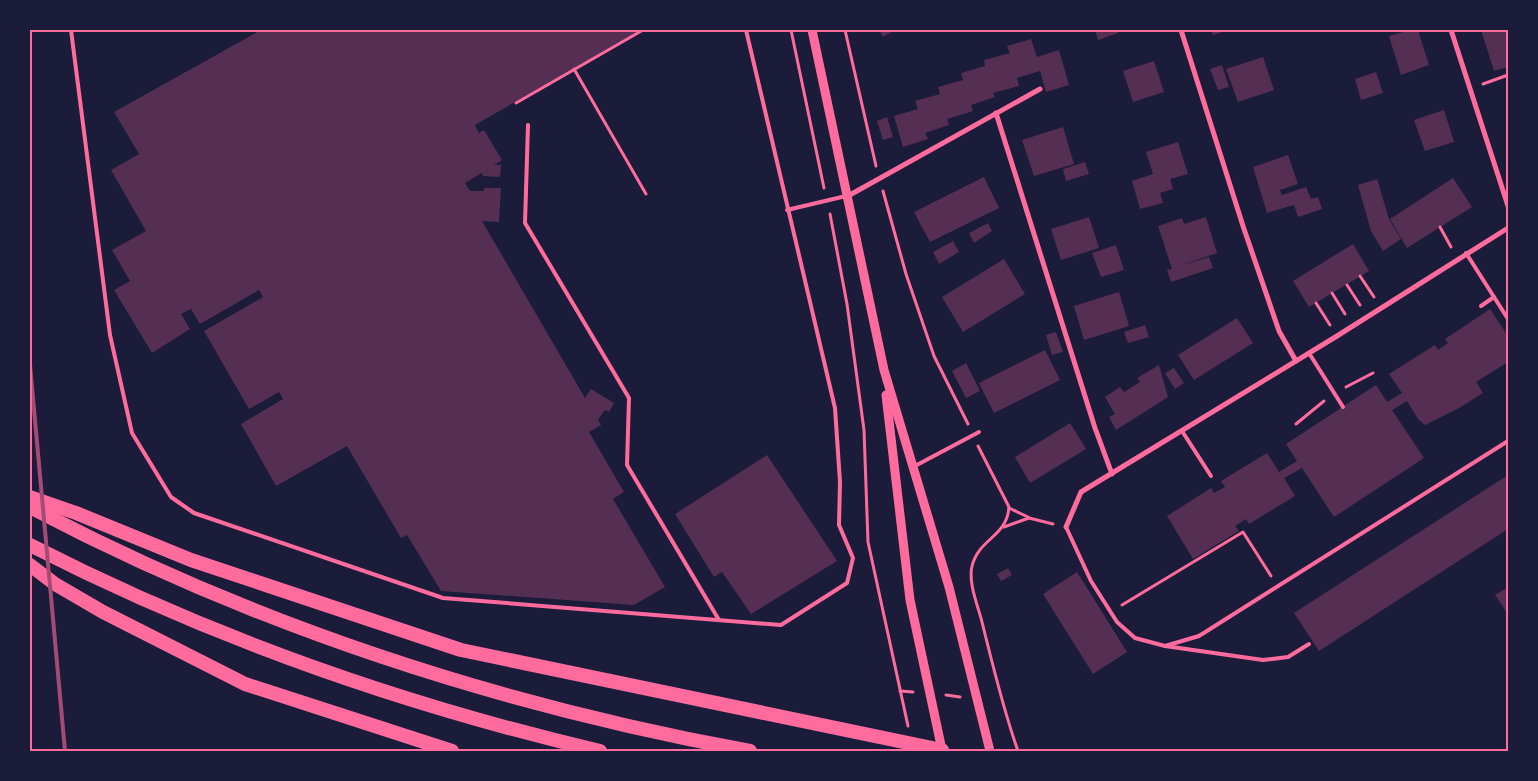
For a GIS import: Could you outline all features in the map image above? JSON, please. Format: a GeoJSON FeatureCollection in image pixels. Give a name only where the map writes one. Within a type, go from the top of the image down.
{"type":"FeatureCollection","features":[{"type":"Feature","properties":{"kind":"highway"},"geometry":{"type":"LineString","coordinates":[[30,497],[76,513],[191,560],[461,650],[942,750]]}},
{"type":"Feature","properties":{"kind":"highway"},"geometry":{"type":"LineString","coordinates":[[30,507],[79,533],[191,585],[306,631],[413,668],[540,706],[660,734],[750,751]]}},
{"type":"Feature","properties":{"kind":"highway"},"geometry":{"type":"LineString","coordinates":[[30,545],[182,616],[299,662],[417,702],[537,736],[600,751]]}},
{"type":"Feature","properties":{"kind":"highway"},"geometry":{"type":"LineString","coordinates":[[30,565],[55,584],[103,612],[245,684],[452,751]]}},
{"type":"Feature","properties":{"kind":"street"},"geometry":{"type":"LineString","coordinates":[[812,30],[884,370],[949,587],[990,751]]}},
{"type":"Feature","properties":{"kind":"street"},"geometry":{"type":"LineString","coordinates":[[1181,30],[1243,226],[1279,331],[1296,361]]}},
{"type":"Feature","properties":{"kind":"street"},"geometry":{"type":"LineString","coordinates":[[1451,30],[1508,206]]}},
{"type":"Feature","properties":{"kind":"street"},"geometry":{"type":"LineString","coordinates":[[848,196],[1040,89]]}},
{"type":"Feature","properties":{"kind":"street"},"geometry":{"type":"LineString","coordinates":[[996,113],[1095,428],[1112,474]]}},
{"type":"Feature","properties":{"kind":"street"},"geometry":{"type":"LineString","coordinates":[[1066,527],[1081,492],[1337,336],[1508,228]]}},
{"type":"Feature","properties":{"kind":"street"},"geometry":{"type":"LineString","coordinates":[[884,370],[910,600],[942,750]]}},
{"type":"Feature","properties":{"kind":"lane"},"geometry":{"type":"LineString","coordinates":[[71,30],[76,85],[112,344],[132,433],[171,497],[194,513],[443,598],[781,626],[847,583],[852,558],[839,525],[840,482],[835,408],[746,30]]}},
{"type":"Feature","properties":{"kind":"lane"},"geometry":{"type":"LineString","coordinates":[[528,125],[525,223],[629,398],[626,464],[719,620]]}},
{"type":"Feature","properties":{"kind":"lane"},"geometry":{"type":"LineString","coordinates":[[787,210],[848,196]]}},
{"type":"Feature","properties":{"kind":"lane"},"geometry":{"type":"LineString","coordinates":[[1466,253],[1508,319]]}},
{"type":"Feature","properties":{"kind":"lane"},"geometry":{"type":"LineString","coordinates":[[1481,306],[1494,297]]}},
{"type":"Feature","properties":{"kind":"lane"},"geometry":{"type":"LineString","coordinates":[[1309,353],[1343,407]]}},
{"type":"Feature","properties":{"kind":"lane"},"geometry":{"type":"LineString","coordinates":[[1182,431],[1211,476]]}},
{"type":"Feature","properties":{"kind":"lane"},"geometry":{"type":"LineString","coordinates":[[912,468],[979,432]]}},
{"type":"Feature","properties":{"kind":"lane"},"geometry":{"type":"LineString","coordinates":[[1165,646],[1199,636],[1508,441]]}},
{"type":"Feature","properties":{"kind":"lane"},"geometry":{"type":"LineString","coordinates":[[1066,527],[1091,581],[1117,622],[1135,638],[1165,646],[1263,660],[1288,657],[1309,644]]}},
{"type":"Feature","properties":{"kind":"path"},"geometry":{"type":"LineString","coordinates":[[516,103],[643,30]]}},
{"type":"Feature","properties":{"kind":"path"},"geometry":{"type":"LineString","coordinates":[[791,30],[847,304],[864,430],[868,542],[913,744]]}},
{"type":"Feature","properties":{"kind":"path"},"geometry":{"type":"LineString","coordinates":[[846,30],[879,178],[906,274],[934,356],[1009,508],[1008,519],[1004,528]]}},
{"type":"Feature","properties":{"kind":"path"},"geometry":{"type":"LineString","coordinates":[[574,69],[646,194]]}},
{"type":"Feature","properties":{"kind":"path"},"geometry":{"type":"LineString","coordinates":[[1470,88],[1508,75]]}},
{"type":"Feature","properties":{"kind":"path"},"geometry":{"type":"LineString","coordinates":[[1440,227],[1447,240]]}},
{"type":"Feature","properties":{"kind":"path"},"geometry":{"type":"LineString","coordinates":[[1360,276],[1380,308]]}},
{"type":"Feature","properties":{"kind":"path"},"geometry":{"type":"LineString","coordinates":[[1346,285],[1367,316]]}},
{"type":"Feature","properties":{"kind":"path"},"geometry":{"type":"LineString","coordinates":[[1332,294],[1352,326]]}},
{"type":"Feature","properties":{"kind":"path"},"geometry":{"type":"LineString","coordinates":[[1316,302],[1337,336]]}},
{"type":"Feature","properties":{"kind":"path"},"geometry":{"type":"LineString","coordinates":[[1296,424],[1335,393],[1373,373]]}},
{"type":"Feature","properties":{"kind":"path"},"geometry":{"type":"LineString","coordinates":[[1009,508],[1028,518],[1066,527]]}},
{"type":"Feature","properties":{"kind":"path"},"geometry":{"type":"LineString","coordinates":[[1018,751],[1001,700],[973,588],[972,568],[979,551],[991,537],[1004,528],[1028,518]]}},
{"type":"Feature","properties":{"kind":"path"},"geometry":{"type":"LineString","coordinates":[[1111,612],[1243,532],[1278,587]]}},
{"type":"Feature","properties":{"kind":"path"},"geometry":{"type":"LineString","coordinates":[[950,696],[960,697]]}},
{"type":"Feature","properties":{"kind":"building"},"geometry":{"type":"Polygon","coordinates":[[[261,30],[641,30],[475,125],[479,133],[484,130],[502,160],[494,165],[501,165],[500,177],[483,176],[482,173],[465,183],[470,191],[484,191],[484,188],[501,188],[499,222],[482,221],[585,398],[591,389],[614,403],[609,412],[605,410],[598,420],[601,425],[589,432],[624,492],[613,499],[665,587],[634,605],[441,591],[407,535],[401,538],[347,446],[276,486],[241,424],[283,399],[279,392],[249,409],[204,331],[263,297],[259,290],[200,324],[191,309],[181,314],[190,329],[152,353],[114,290],[130,281],[112,250],[146,231],[111,170],[139,154],[114,112],[261,30]]]}},
{"type":"Feature","properties":{"kind":"building"},"geometry":{"type":"Polygon","coordinates":[[[879,30],[895,30],[883,37],[879,30]]]}},
{"type":"Feature","properties":{"kind":"building"},"geometry":{"type":"Polygon","coordinates":[[[1095,30],[1117,30],[1118,33],[1098,40],[1095,30]]]}},
{"type":"Feature","properties":{"kind":"building"},"geometry":{"type":"Polygon","coordinates":[[[1211,30],[1229,30],[1213,35],[1211,30]]]}},
{"type":"Feature","properties":{"kind":"building"},"geometry":{"type":"Polygon","coordinates":[[[1410,30],[1418,30],[1429,65],[1401,75],[1389,36],[1410,30]]]}},
{"type":"Feature","properties":{"kind":"building"},"geometry":{"type":"Polygon","coordinates":[[[1481,30],[1508,30],[1508,67],[1494,71],[1481,30]]]}},
{"type":"Feature","properties":{"kind":"building"},"geometry":{"type":"Polygon","coordinates":[[[1031,39],[1037,57],[1059,50],[1069,85],[1046,92],[1040,71],[1017,78],[1019,86],[993,93],[995,97],[971,105],[973,111],[947,119],[949,125],[925,133],[928,139],[903,147],[894,116],[918,109],[915,101],[940,94],[938,87],[963,80],[961,73],[985,66],[984,60],[1010,53],[1007,46],[1031,39]]]}},
{"type":"Feature","properties":{"kind":"building"},"geometry":{"type":"Polygon","coordinates":[[[1263,57],[1274,90],[1238,102],[1226,69],[1263,57]]]}},
{"type":"Feature","properties":{"kind":"building"},"geometry":{"type":"Polygon","coordinates":[[[1154,61],[1164,92],[1133,102],[1123,71],[1154,61]]]}},
{"type":"Feature","properties":{"kind":"building"},"geometry":{"type":"Polygon","coordinates":[[[1222,65],[1229,87],[1218,90],[1210,69],[1222,65]]]}},
{"type":"Feature","properties":{"kind":"building"},"geometry":{"type":"Polygon","coordinates":[[[1376,72],[1383,93],[1361,100],[1355,79],[1376,72]]]}},
{"type":"Feature","properties":{"kind":"building"},"geometry":{"type":"Polygon","coordinates":[[[1444,110],[1454,142],[1425,151],[1414,120],[1444,110]]]}},
{"type":"Feature","properties":{"kind":"building"},"geometry":{"type":"Polygon","coordinates":[[[887,117],[893,137],[883,140],[877,121],[887,117]]]}},
{"type":"Feature","properties":{"kind":"building"},"geometry":{"type":"Polygon","coordinates":[[[1063,127],[1074,164],[1034,176],[1022,140],[1063,127]]]}},
{"type":"Feature","properties":{"kind":"building"},"geometry":{"type":"Polygon","coordinates":[[[1178,142],[1188,174],[1170,179],[1173,189],[1160,193],[1163,203],[1140,209],[1132,181],[1153,174],[1146,152],[1178,142]]]}},
{"type":"Feature","properties":{"kind":"building"},"geometry":{"type":"Polygon","coordinates":[[[1288,155],[1298,184],[1280,190],[1282,195],[1306,187],[1311,199],[1318,197],[1322,209],[1298,217],[1294,205],[1267,213],[1253,167],[1288,155]]]}},
{"type":"Feature","properties":{"kind":"building"},"geometry":{"type":"Polygon","coordinates":[[[1085,162],[1089,174],[1066,181],[1063,169],[1085,162]]]}},
{"type":"Feature","properties":{"kind":"building"},"geometry":{"type":"Polygon","coordinates":[[[984,177],[999,208],[930,242],[914,212],[984,177]]]}},
{"type":"Feature","properties":{"kind":"building"},"geometry":{"type":"Polygon","coordinates":[[[1453,178],[1472,207],[1407,248],[1390,219],[1453,178]]]}},
{"type":"Feature","properties":{"kind":"building"},"geometry":{"type":"Polygon","coordinates":[[[1377,179],[1389,219],[1401,239],[1383,251],[1371,231],[1358,185],[1377,179]]]}},
{"type":"Feature","properties":{"kind":"building"},"geometry":{"type":"Polygon","coordinates":[[[1089,217],[1099,248],[1061,260],[1051,229],[1089,217]]]}},
{"type":"Feature","properties":{"kind":"building"},"geometry":{"type":"Polygon","coordinates":[[[1206,217],[1217,253],[1179,266],[1209,257],[1213,268],[1171,282],[1167,270],[1172,269],[1158,226],[1182,218],[1184,224],[1206,217]]]}},
{"type":"Feature","properties":{"kind":"building"},"geometry":{"type":"Polygon","coordinates":[[[988,223],[992,231],[974,243],[969,233],[988,223]]]}},
{"type":"Feature","properties":{"kind":"building"},"geometry":{"type":"Polygon","coordinates":[[[953,241],[959,252],[939,264],[933,252],[953,241]]]}},
{"type":"Feature","properties":{"kind":"building"},"geometry":{"type":"Polygon","coordinates":[[[1353,244],[1369,271],[1309,307],[1293,281],[1353,244]]]}},
{"type":"Feature","properties":{"kind":"building"},"geometry":{"type":"Polygon","coordinates":[[[1116,245],[1124,270],[1101,277],[1092,253],[1116,245]]]}},
{"type":"Feature","properties":{"kind":"building"},"geometry":{"type":"Polygon","coordinates":[[[1004,259],[1025,294],[963,332],[942,297],[1004,259]]]}},
{"type":"Feature","properties":{"kind":"building"},"geometry":{"type":"Polygon","coordinates":[[[1119,292],[1129,326],[1084,340],[1074,306],[1119,292]]]}},
{"type":"Feature","properties":{"kind":"building"},"geometry":{"type":"Polygon","coordinates":[[[1490,309],[1508,336],[1508,362],[1476,382],[1483,393],[1459,408],[1425,425],[1418,419],[1407,401],[1392,410],[1424,458],[1334,517],[1302,468],[1284,478],[1295,496],[1249,524],[1246,519],[1235,526],[1239,531],[1193,559],[1167,516],[1211,488],[1214,493],[1225,487],[1221,481],[1267,453],[1279,472],[1297,461],[1286,444],[1376,385],[1387,402],[1402,393],[1389,374],[1435,345],[1438,350],[1448,343],[1445,339],[1490,309]]]}},
{"type":"Feature","properties":{"kind":"building"},"geometry":{"type":"Polygon","coordinates":[[[1237,318],[1253,343],[1194,380],[1178,355],[1237,318]]]}},
{"type":"Feature","properties":{"kind":"building"},"geometry":{"type":"Polygon","coordinates":[[[1145,325],[1149,337],[1128,343],[1124,332],[1145,325]]]}},
{"type":"Feature","properties":{"kind":"building"},"geometry":{"type":"Polygon","coordinates":[[[1056,332],[1063,352],[1052,355],[1046,335],[1056,332]]]}},
{"type":"Feature","properties":{"kind":"building"},"geometry":{"type":"Polygon","coordinates":[[[1045,350],[1060,380],[994,413],[979,383],[1045,350]]]}},
{"type":"Feature","properties":{"kind":"building"},"geometry":{"type":"Polygon","coordinates":[[[966,363],[980,391],[966,398],[952,371],[966,363]]]}},
{"type":"Feature","properties":{"kind":"building"},"geometry":{"type":"Polygon","coordinates":[[[1159,365],[1168,397],[1116,430],[1109,417],[1115,414],[1105,397],[1120,387],[1124,392],[1140,382],[1137,378],[1159,365]]]}},
{"type":"Feature","properties":{"kind":"building"},"geometry":{"type":"Polygon","coordinates":[[[1174,368],[1184,383],[1175,389],[1165,373],[1174,368]]]}},
{"type":"Feature","properties":{"kind":"building"},"geometry":{"type":"Polygon","coordinates":[[[1070,423],[1086,449],[1030,483],[1015,457],[1070,423]]]}},
{"type":"Feature","properties":{"kind":"building"},"geometry":{"type":"Polygon","coordinates":[[[767,455],[837,561],[751,614],[722,572],[714,577],[675,514],[767,455]]]}},
{"type":"Feature","properties":{"kind":"building"},"geometry":{"type":"Polygon","coordinates":[[[1508,475],[1508,529],[1319,651],[1294,613],[1508,475]]]}},
{"type":"Feature","properties":{"kind":"building"},"geometry":{"type":"Polygon","coordinates":[[[1008,568],[1012,575],[1001,581],[997,574],[1008,568]]]}},
{"type":"Feature","properties":{"kind":"building"},"geometry":{"type":"Polygon","coordinates":[[[1077,572],[1127,652],[1093,674],[1043,594],[1077,572]]]}},
{"type":"Feature","properties":{"kind":"building"},"geometry":{"type":"Polygon","coordinates":[[[1508,587],[1508,614],[1495,595],[1508,587]]]}},
{"type":"Feature","properties":{"kind":"railway"},"geometry":{"type":"LineString","coordinates":[[30,365],[65,751]]}}]}
